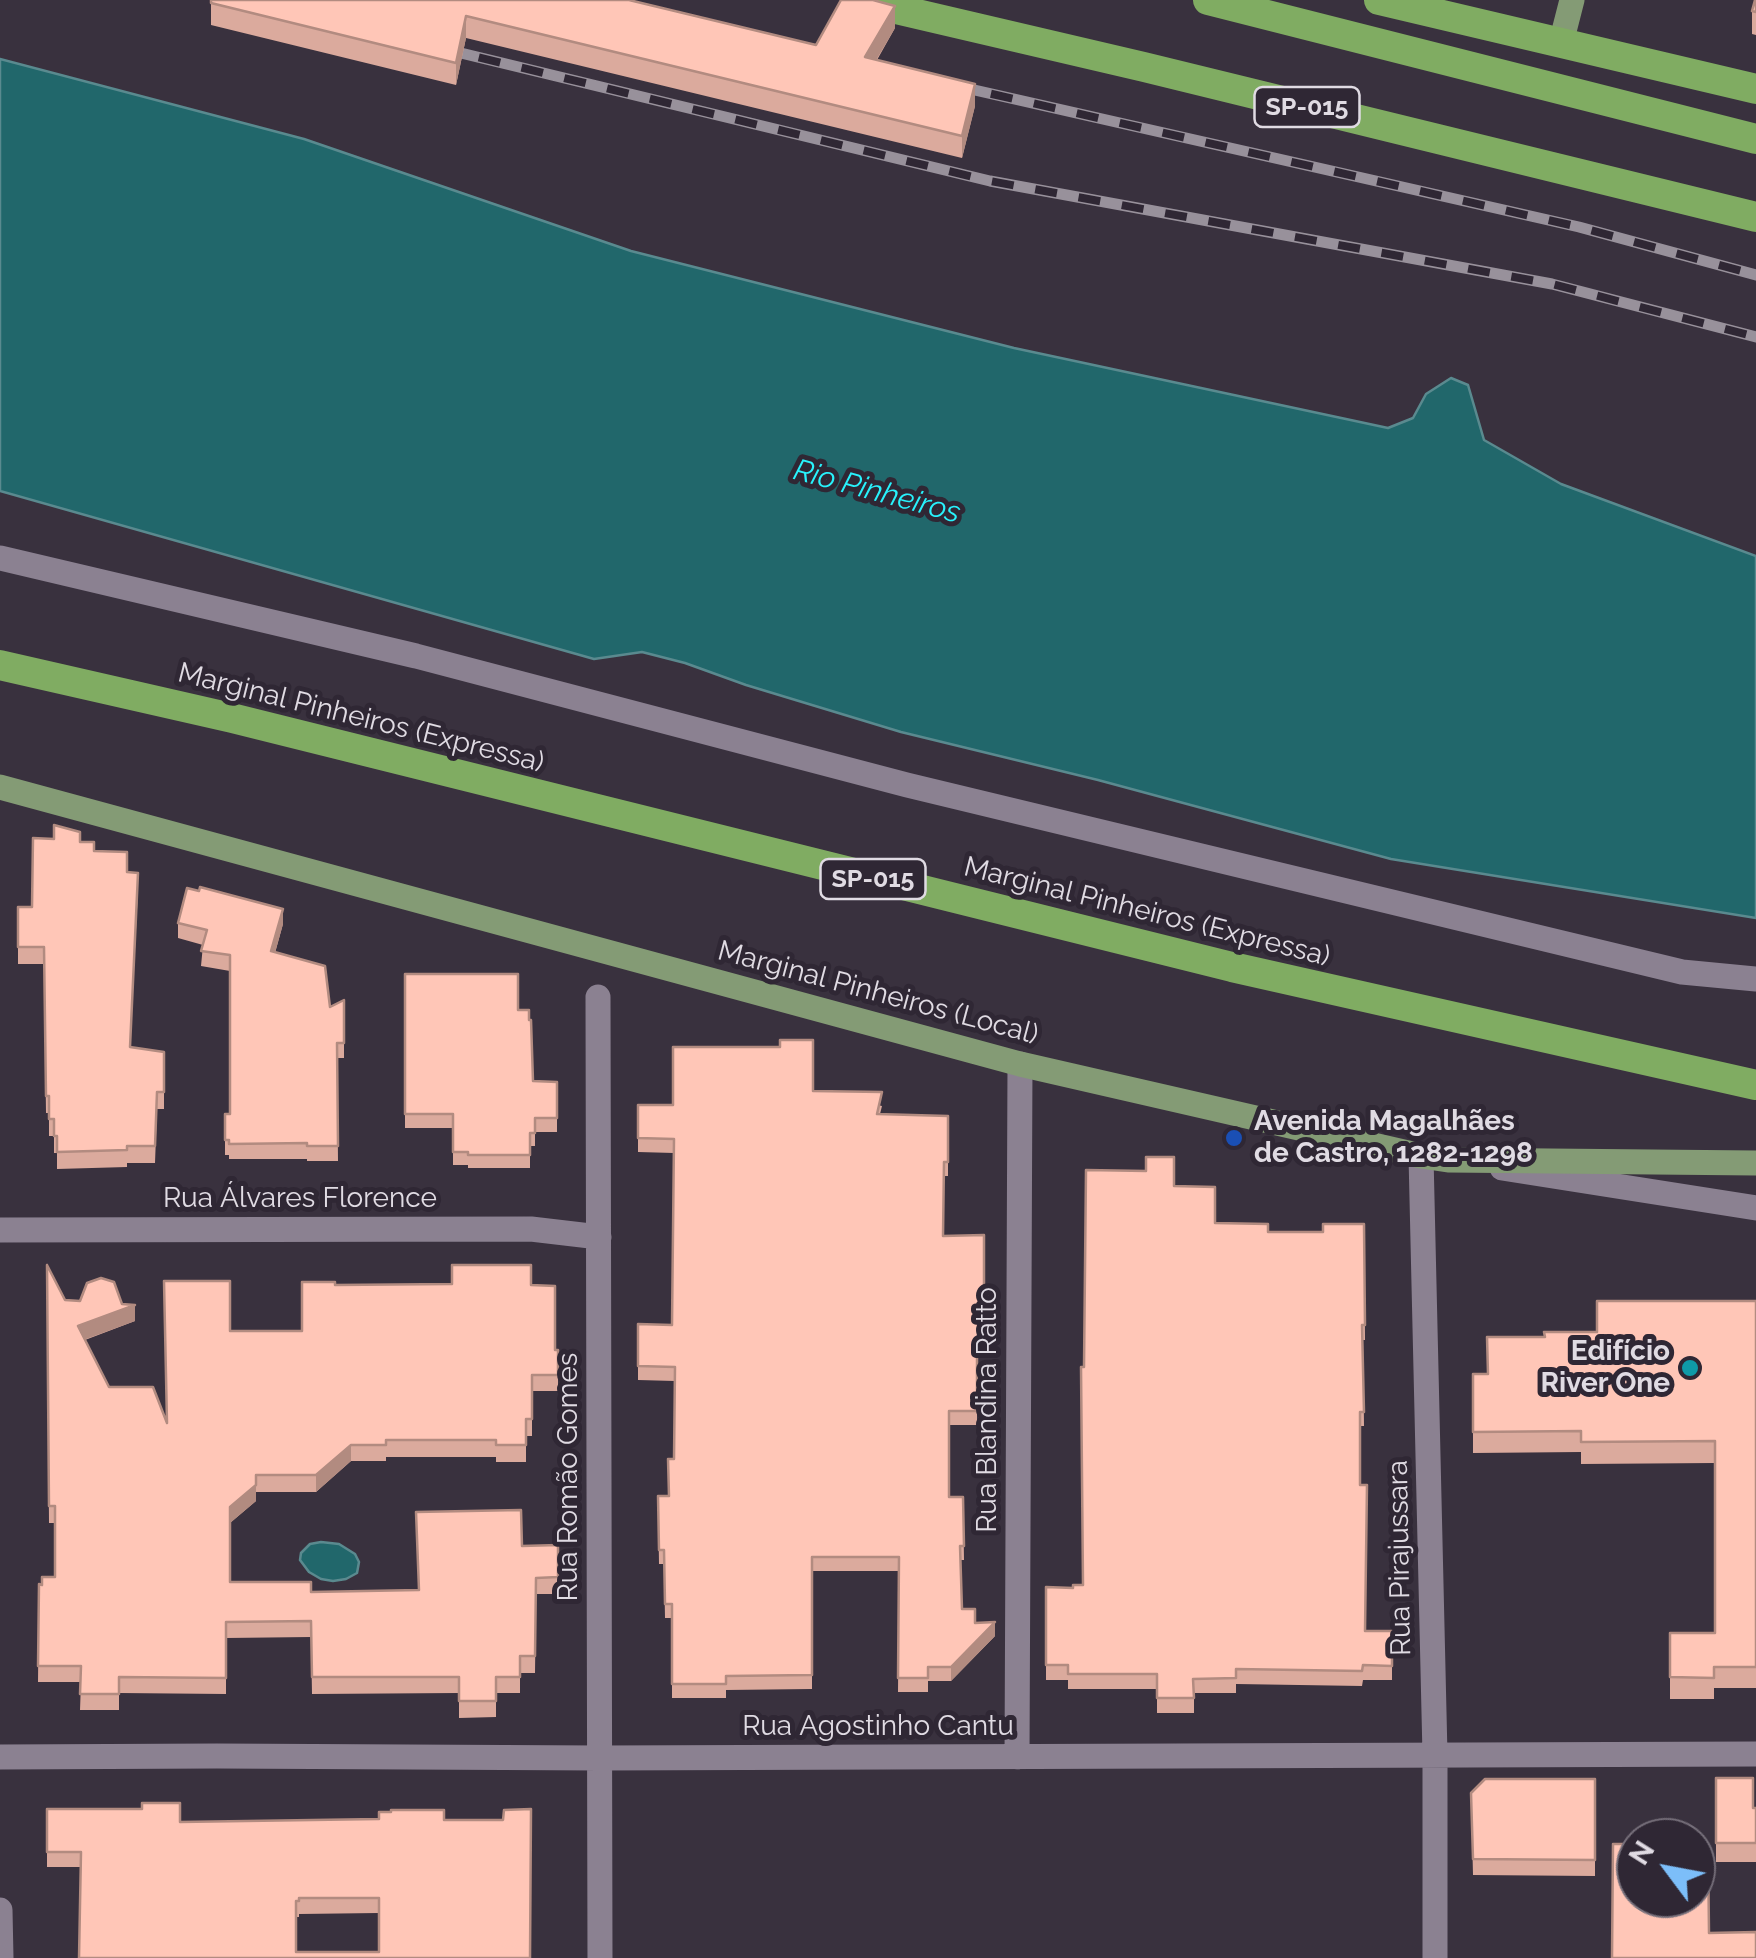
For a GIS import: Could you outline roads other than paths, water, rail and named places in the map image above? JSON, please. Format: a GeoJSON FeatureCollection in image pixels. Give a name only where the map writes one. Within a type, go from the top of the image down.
{"type":"FeatureCollection","features":[{"type":"Feature","properties":{"kind":"highway","name":"SP-015"},"geometry":{"type":"LineString","coordinates":[[857,0],[1756,217]]}},
{"type":"Feature","properties":{"kind":"highway"},"geometry":{"type":"LineString","coordinates":[[1208,0],[1756,139]]}},
{"type":"Feature","properties":{"kind":"highway"},"geometry":{"type":"LineString","coordinates":[[1379,0],[1756,89]]}},
{"type":"Feature","properties":{"kind":"highway","name":"Marginal Pinheiros (Expressa)"},"geometry":{"type":"LineString","coordinates":[[0,664],[232,718],[1213,963],[1753,1085]]}},
{"type":"Feature","properties":{"kind":"main road"},"geometry":{"type":"LineString","coordinates":[[1561,42],[1572,0]]}},
{"type":"Feature","properties":{"kind":"main road","name":"Marginal Pinheiros (Local)"},"geometry":{"type":"LineString","coordinates":[[0,787],[1020,1064],[1421,1156],[1448,1160],[1756,1163]]}},
{"type":"Feature","properties":{"kind":"street"},"geometry":{"type":"LineString","coordinates":[[0,558],[416,656],[907,785],[1663,968],[1756,979]]}},
{"type":"Feature","properties":{"kind":"street","name":"Rua Romão Gomes"},"geometry":{"type":"LineString","coordinates":[[598,996],[600,1958]]}},
{"type":"Feature","properties":{"kind":"street","name":"Rua Blandina Ratto"},"geometry":{"type":"LineString","coordinates":[[1018,1756],[1020,1064]]}},
{"type":"Feature","properties":{"kind":"street","name":"Rua Pirajussara"},"geometry":{"type":"LineString","coordinates":[[1421,1156],[1435,1756],[1435,1958]]}},
{"type":"Feature","properties":{"kind":"street"},"geometry":{"type":"LineString","coordinates":[[1448,1160],[1756,1208]]}},
{"type":"Feature","properties":{"kind":"street","name":"Rua Álvares Florence"},"geometry":{"type":"LineString","coordinates":[[0,1230],[532,1229],[599,1238]]}},
{"type":"Feature","properties":{"kind":"street","name":"Rua Agostinho Cantu"},"geometry":{"type":"LineString","coordinates":[[0,1757],[1756,1754]]}},
{"type":"Feature","properties":{"kind":"street"},"geometry":{"type":"LineString","coordinates":[[0,1910],[1,1958]]}},
{"type":"Feature","properties":{"kind":"water","name":"Rio Pinheiros"},"geometry":{"type":"Polygon","coordinates":[[[0,59],[304,139],[631,251],[1014,348],[1388,428],[1413,418],[1426,394],[1451,378],[1468,385],[1484,440],[1561,484],[1756,556],[1756,918],[1391,859],[901,732],[642,652],[594,659],[0,491],[0,59]]]}},
{"type":"Feature","properties":{"kind":"water"},"geometry":{"type":"Polygon","coordinates":[[[310,1544],[339,1544],[355,1554],[359,1562],[357,1573],[333,1581],[309,1572],[300,1560],[301,1553],[310,1544]]]}},
{"type":"Feature","properties":{"kind":"railway"},"geometry":{"type":"LineString","coordinates":[[436,47],[990,181],[1552,284],[1756,337]]}},
{"type":"Feature","properties":{"kind":"railway"},"geometry":{"type":"LineString","coordinates":[[948,84],[1579,227],[1756,275]]}},
{"type":"Feature","properties":{"kind":"place","name":"Avenida Magalhães de Castro, 1282-1298"},"geometry":{"type":"Point","coordinates":[1234,1138]}},
{"type":"Feature","properties":{"kind":"place","name":"Edifício River One"},"geometry":{"type":"Point","coordinates":[1690,1368]}}]}
